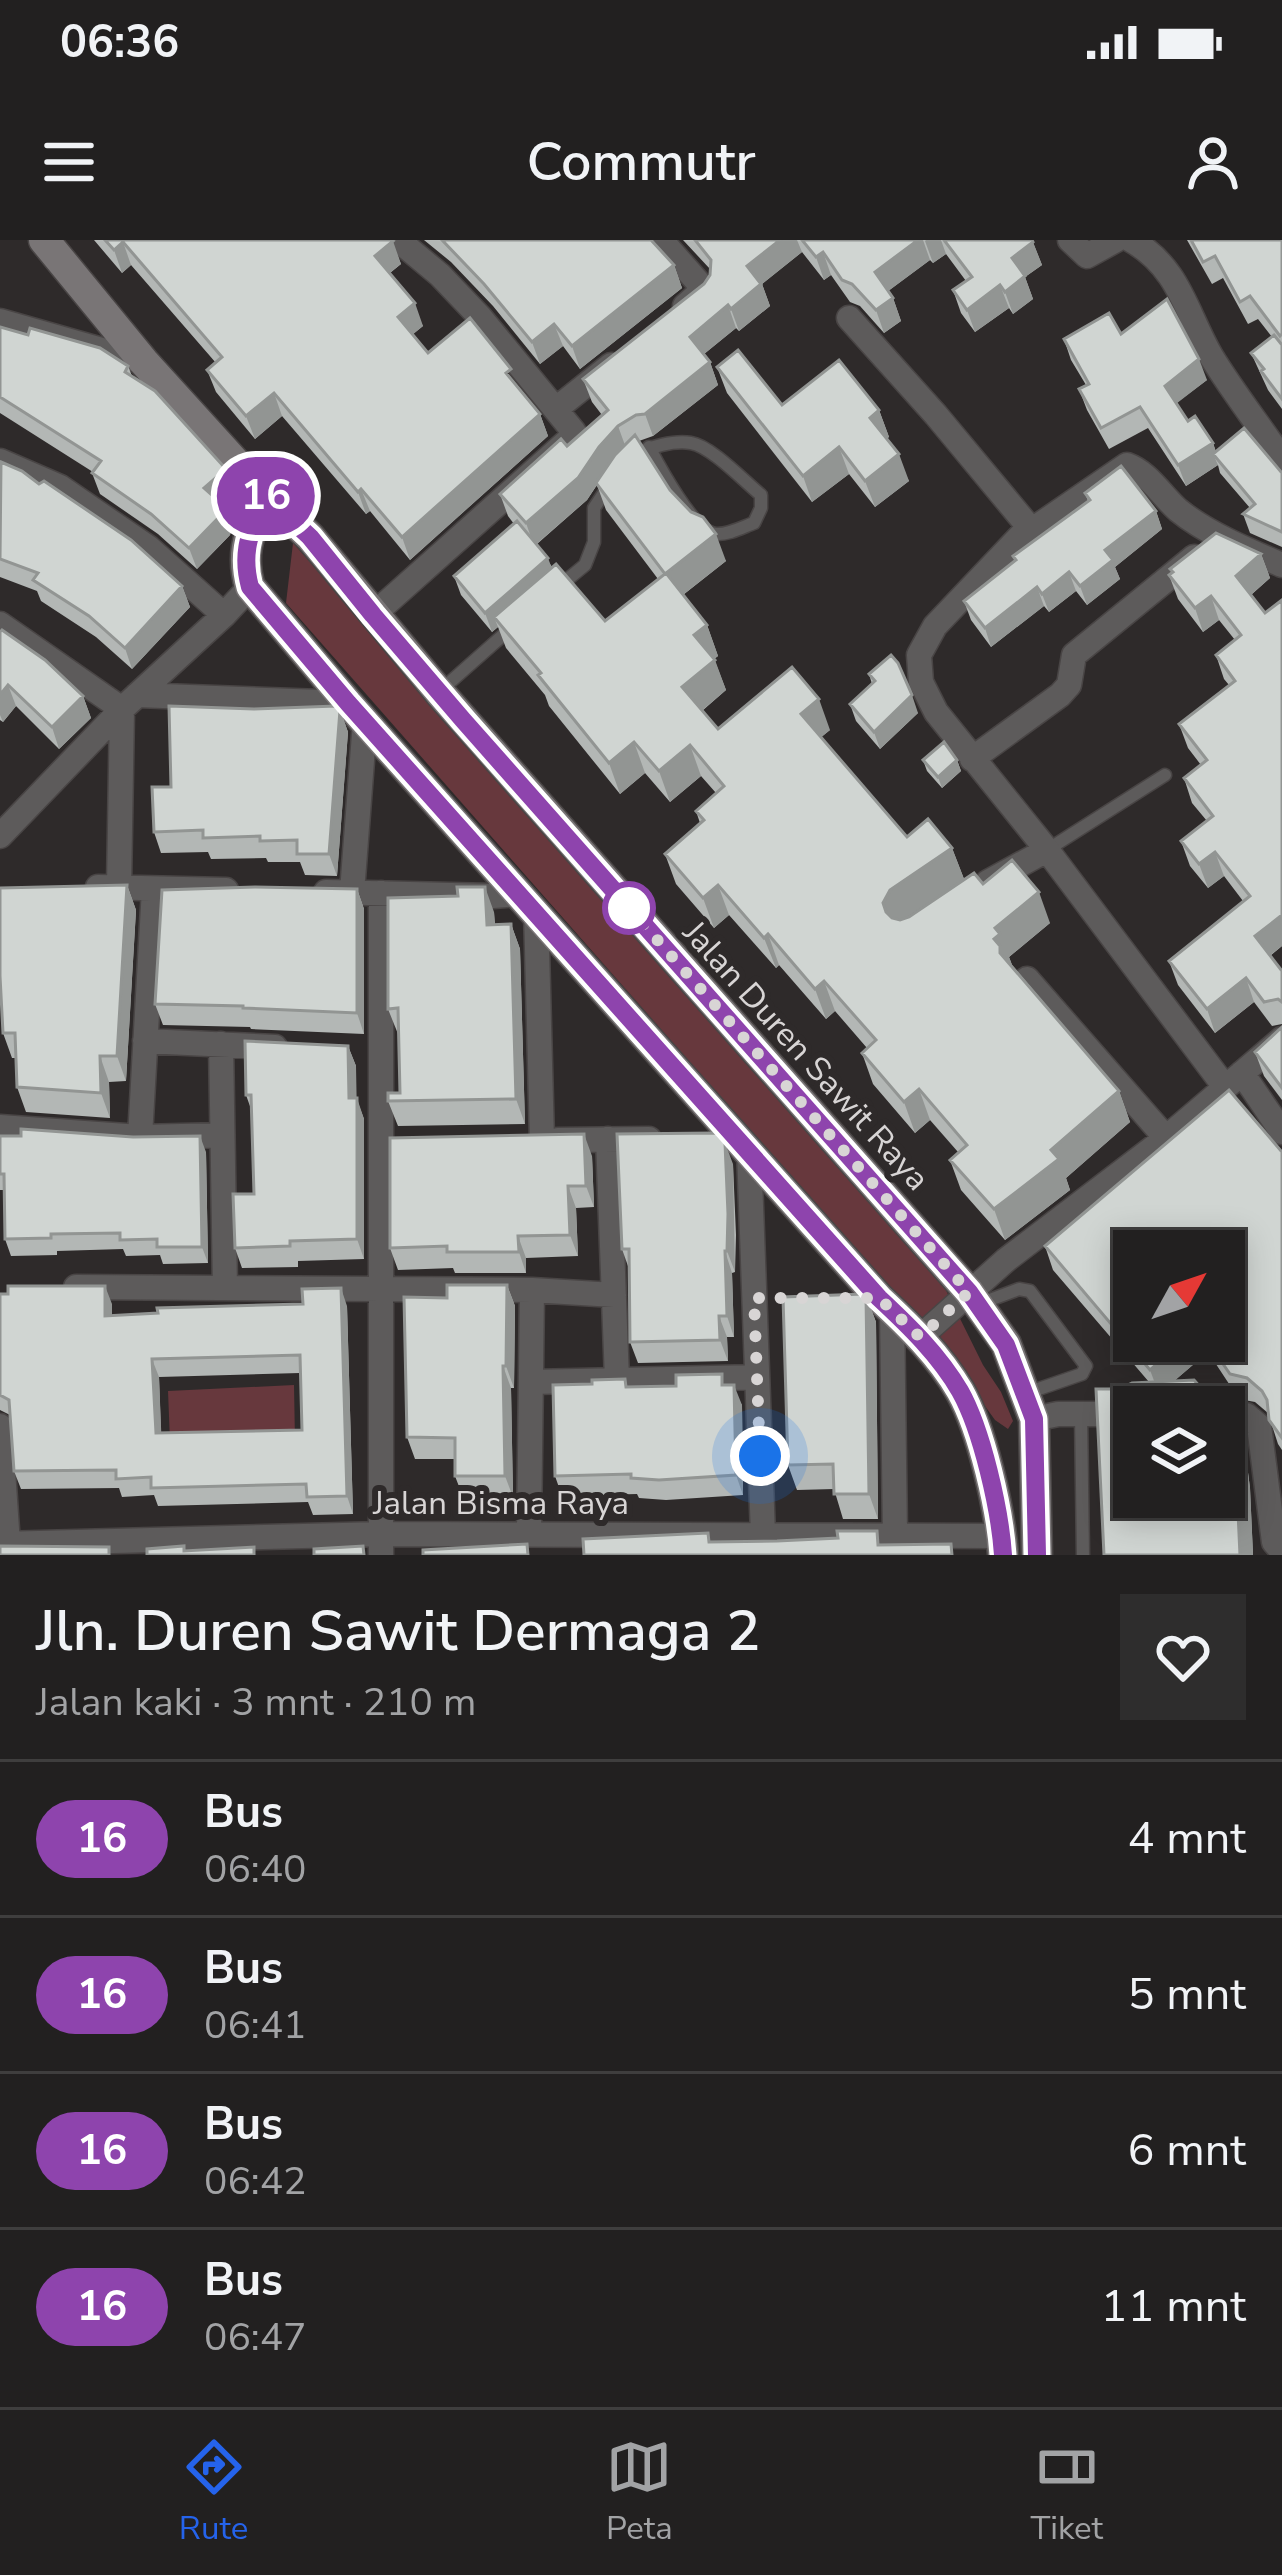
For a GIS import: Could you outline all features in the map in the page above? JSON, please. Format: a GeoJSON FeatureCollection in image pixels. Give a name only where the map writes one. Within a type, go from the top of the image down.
{"type":"FeatureCollection","features":[{"type":"Feature","properties":{"kind":"street","name":"Jalan Duren Sawit Raya"},"geometry":{"type":"LineString","coordinates":[[44,240],[144,362],[264,494],[310,537],[439,692],[973,1298],[1006,1345],[1029,1406],[1037,1555]]}},
{"type":"Feature","properties":{"kind":"street"},"geometry":{"type":"LineString","coordinates":[[373,615],[574,432],[440,274],[398,240]]}},
{"type":"Feature","properties":{"kind":"street"},"geometry":{"type":"LineString","coordinates":[[661,240],[704,289],[665,322]]}},
{"type":"Feature","properties":{"kind":"street"},"geometry":{"type":"LineString","coordinates":[[1070,240],[1087,256],[1116,240]]}},
{"type":"Feature","properties":{"kind":"street"},"geometry":{"type":"LineString","coordinates":[[1131,240],[1153,256],[1182,292],[1214,360],[1282,459]]}},
{"type":"Feature","properties":{"kind":"street"},"geometry":{"type":"LineString","coordinates":[[849,318],[1029,527],[1035,528],[1127,465],[1141,471],[1181,512],[1241,548],[1282,565]]}},
{"type":"Feature","properties":{"kind":"street"},"geometry":{"type":"LineString","coordinates":[[0,321],[144,362]]}},
{"type":"Feature","properties":{"kind":"street"},"geometry":{"type":"LineString","coordinates":[[556,409],[629,351]]}},
{"type":"Feature","properties":{"kind":"street"},"geometry":{"type":"LineString","coordinates":[[0,461],[78,499],[149,548],[224,615]]}},
{"type":"Feature","properties":{"kind":"street"},"geometry":{"type":"LineString","coordinates":[[264,494],[245,551],[250,587],[732,1142],[920,1337],[961,1392],[982,1450],[1002,1545]]}},
{"type":"Feature","properties":{"kind":"street"},"geometry":{"type":"LineString","coordinates":[[1029,527],[935,626],[919,655],[921,682],[936,712],[972,759],[1233,1080],[1282,1132]]}},
{"type":"Feature","properties":{"kind":"street"},"geometry":{"type":"LineString","coordinates":[[972,759],[1069,686],[1074,656],[1186,564],[1215,532]]}},
{"type":"Feature","properties":{"kind":"street"},"geometry":{"type":"LineString","coordinates":[[0,836],[129,702],[250,587]]}},
{"type":"Feature","properties":{"kind":"street"},"geometry":{"type":"LineString","coordinates":[[0,624],[129,702],[357,712]]}},
{"type":"Feature","properties":{"kind":"street"},"geometry":{"type":"LineString","coordinates":[[119,887],[129,702]]}},
{"type":"Feature","properties":{"kind":"street"},"geometry":{"type":"LineString","coordinates":[[352,892],[357,712]]}},
{"type":"Feature","properties":{"kind":"street"},"geometry":{"type":"LineString","coordinates":[[975,890],[1047,850]]}},
{"type":"Feature","properties":{"kind":"street"},"geometry":{"type":"LineString","coordinates":[[76,888],[242,890]]}},
{"type":"Feature","properties":{"kind":"street"},"geometry":{"type":"LineString","coordinates":[[140,1137],[154,889]]}},
{"type":"Feature","properties":{"kind":"street"},"geometry":{"type":"LineString","coordinates":[[308,892],[493,896],[529,903]]}},
{"type":"Feature","properties":{"kind":"street"},"geometry":{"type":"LineString","coordinates":[[381,893],[370,1051],[393,1143],[382,1290],[382,1545]]}},
{"type":"Feature","properties":{"kind":"street"},"geometry":{"type":"LineString","coordinates":[[529,903],[530,1140],[678,1139]]}},
{"type":"Feature","properties":{"kind":"street"},"geometry":{"type":"LineString","coordinates":[[1027,979],[1166,1138]]}},
{"type":"Feature","properties":{"kind":"street"},"geometry":{"type":"LineString","coordinates":[[920,1337],[1282,1039]]}},
{"type":"Feature","properties":{"kind":"street"},"geometry":{"type":"LineString","coordinates":[[145,1041],[290,1047]]}},
{"type":"Feature","properties":{"kind":"street"},"geometry":{"type":"LineString","coordinates":[[221,1045],[225,1288]]}},
{"type":"Feature","properties":{"kind":"street"},"geometry":{"type":"LineString","coordinates":[[0,1126],[140,1137],[222,1135]]}},
{"type":"Feature","properties":{"kind":"street"},"geometry":{"type":"LineString","coordinates":[[608,1138],[617,1380]]}},
{"type":"Feature","properties":{"kind":"street"},"geometry":{"type":"LineString","coordinates":[[732,1142],[765,1298],[757,1377],[763,1534]]}},
{"type":"Feature","properties":{"kind":"street"},"geometry":{"type":"LineString","coordinates":[[58,1287],[614,1294]]}},
{"type":"Feature","properties":{"kind":"street"},"geometry":{"type":"LineString","coordinates":[[529,1534],[532,1290]]}},
{"type":"Feature","properties":{"kind":"street"},"geometry":{"type":"LineString","coordinates":[[837,1299],[886,1304]]}},
{"type":"Feature","properties":{"kind":"street"},"geometry":{"type":"LineString","coordinates":[[886,1304],[895,1534]]}},
{"type":"Feature","properties":{"kind":"street"},"geometry":{"type":"LineString","coordinates":[[531,1382],[757,1377]]}},
{"type":"Feature","properties":{"kind":"street"},"geometry":{"type":"LineString","coordinates":[[1029,1406],[1058,1414],[1113,1414]]}},
{"type":"Feature","properties":{"kind":"street"},"geometry":{"type":"LineString","coordinates":[[1245,1415],[1259,1426],[1274,1542],[1282,1551]]}},
{"type":"Feature","properties":{"kind":"street"},"geometry":{"type":"LineString","coordinates":[[0,1426],[4,1544]]}},
{"type":"Feature","properties":{"kind":"street","name":"Jalan Bisma Raya"},"geometry":{"type":"LineString","coordinates":[[4,1544],[124,1548],[382,1545],[529,1534],[556,1545],[721,1545],[763,1534],[895,1534],[966,1545],[1002,1545]]}},
{"type":"Feature","properties":{"kind":"lane"},"geometry":{"type":"LineString","coordinates":[[552,593],[584,565],[594,542],[594,508],[620,470],[649,447],[691,442],[706,450],[761,495],[754,523],[720,535],[706,531],[666,480],[649,447]]}},
{"type":"Feature","properties":{"kind":"lane"},"geometry":{"type":"LineString","coordinates":[[439,692],[520,621]]}},
{"type":"Feature","properties":{"kind":"lane"},"geometry":{"type":"LineString","coordinates":[[1047,850],[1165,775]]}},
{"type":"Feature","properties":{"kind":"lane"},"geometry":{"type":"LineString","coordinates":[[973,1298],[1030,1291],[1086,1366],[1082,1374],[1029,1406]]}},
{"type":"Feature","properties":{"kind":"lane"},"geometry":{"type":"LineString","coordinates":[[1081,1414],[1083,1555]]}},
{"type":"Feature","properties":{"kind":"shaded area"},"geometry":{"type":"Polygon","coordinates":[[[293,543],[931,1260],[1001,1392],[1013,1421],[1008,1429],[995,1420],[951,1359],[286,603],[293,543]]]}},
{"type":"Feature","properties":{"kind":"shaded area"},"geometry":{"type":"Polygon","coordinates":[[[294,1385],[295,1441],[170,1442],[168,1391],[294,1385]]]}},
{"type":"Feature","properties":{"kind":"building"},"geometry":{"type":"Polygon","coordinates":[[[105,240],[391,240],[375,256],[415,303],[398,317],[428,353],[470,318],[540,414],[402,537],[274,393],[246,416],[207,370],[222,357],[123,242],[114,250],[105,240]]]}},
{"type":"Feature","properties":{"kind":"building"},"geometry":{"type":"Polygon","coordinates":[[[442,240],[651,240],[674,265],[572,346],[554,324],[532,342],[442,240]]]}},
{"type":"Feature","properties":{"kind":"building"},"geometry":{"type":"Polygon","coordinates":[[[695,240],[780,240],[747,266],[761,284],[690,337],[710,362],[645,414],[618,426],[578,478],[526,523],[500,494],[561,439],[567,446],[608,410],[583,379],[704,284],[711,260],[695,240]]]}},
{"type":"Feature","properties":{"kind":"building"},"geometry":{"type":"Polygon","coordinates":[[[802,240],[918,240],[875,272],[893,298],[876,310],[852,284],[842,280],[823,252],[816,257],[802,240]]]}},
{"type":"Feature","properties":{"kind":"building"},"geometry":{"type":"Polygon","coordinates":[[[944,240],[1033,242],[1012,258],[1025,276],[1005,292],[1000,285],[967,310],[953,290],[972,277],[944,240]]]}},
{"type":"Feature","properties":{"kind":"building"},"geometry":{"type":"Polygon","coordinates":[[[1191,240],[1282,240],[1280,336],[1250,296],[1240,302],[1215,256],[1203,262],[1191,240]]]}},
{"type":"Feature","properties":{"kind":"building"},"geometry":{"type":"Polygon","coordinates":[[[1167,299],[1199,359],[1165,386],[1188,421],[1195,416],[1213,443],[1178,465],[1140,407],[1101,428],[1079,389],[1089,384],[1064,339],[1109,313],[1121,334],[1167,299]]]}},
{"type":"Feature","properties":{"kind":"building"},"geometry":{"type":"Polygon","coordinates":[[[0,327],[28,335],[30,328],[100,348],[155,391],[226,469],[204,488],[224,506],[222,514],[189,548],[151,514],[92,473],[101,461],[0,397],[0,327]]]}},
{"type":"Feature","properties":{"kind":"building"},"geometry":{"type":"Polygon","coordinates":[[[1274,335],[1282,345],[1282,399],[1251,353],[1274,335]]]}},
{"type":"Feature","properties":{"kind":"building"},"geometry":{"type":"Polygon","coordinates":[[[738,350],[782,405],[839,360],[879,410],[870,418],[899,454],[865,481],[839,447],[803,476],[717,367],[738,350]]]}},
{"type":"Feature","properties":{"kind":"building"},"geometry":{"type":"Polygon","coordinates":[[[1244,428],[1282,473],[1282,532],[1243,514],[1255,504],[1213,454],[1244,428]]]}},
{"type":"Feature","properties":{"kind":"building"},"geometry":{"type":"Polygon","coordinates":[[[635,435],[670,490],[716,534],[665,574],[596,483],[635,435]]]}},
{"type":"Feature","properties":{"kind":"building"},"geometry":{"type":"Polygon","coordinates":[[[1,462],[39,484],[44,481],[131,540],[182,586],[125,648],[89,616],[33,580],[38,573],[0,559],[1,462]]]}},
{"type":"Feature","properties":{"kind":"building"},"geometry":{"type":"Polygon","coordinates":[[[1121,466],[1156,511],[1105,550],[1113,560],[1080,586],[1069,572],[1042,594],[1037,587],[985,628],[964,601],[1016,560],[1013,556],[1090,500],[1085,493],[1121,466]]]}},
{"type":"Feature","properties":{"kind":"building"},"geometry":{"type":"Polygon","coordinates":[[[517,521],[548,558],[485,613],[454,576],[517,521]]]}},
{"type":"Feature","properties":{"kind":"building"},"geometry":{"type":"Polygon","coordinates":[[[1216,533],[1261,554],[1236,576],[1265,613],[1282,600],[1282,915],[1255,936],[1282,971],[1282,1002],[1264,1002],[1246,978],[1207,1009],[1169,961],[1250,896],[1215,852],[1199,864],[1181,841],[1213,816],[1184,778],[1207,760],[1179,724],[1235,681],[1216,655],[1241,635],[1211,596],[1195,608],[1169,575],[1170,569],[1216,533]]]}},
{"type":"Feature","properties":{"kind":"building"},"geometry":{"type":"Polygon","coordinates":[[[556,564],[605,621],[666,573],[707,625],[694,635],[715,660],[682,687],[718,729],[792,667],[819,699],[801,714],[907,837],[928,819],[952,848],[890,890],[883,903],[892,918],[909,917],[974,873],[983,884],[1012,860],[1039,892],[995,928],[1000,934],[994,939],[1000,953],[1119,1091],[1051,1150],[1059,1159],[994,1209],[950,1160],[967,1145],[919,1089],[904,1102],[862,1053],[876,1040],[824,981],[815,989],[718,885],[703,898],[665,854],[704,820],[696,811],[724,786],[690,745],[659,771],[634,742],[609,763],[494,617],[556,564]]]}},
{"type":"Feature","properties":{"kind":"building"},"geometry":{"type":"Polygon","coordinates":[[[2,630],[45,660],[83,696],[52,727],[8,685],[0,695],[2,630]]]}},
{"type":"Feature","properties":{"kind":"building"},"geometry":{"type":"Polygon","coordinates":[[[891,655],[912,695],[874,732],[850,704],[875,681],[869,674],[891,655]]]}},
{"type":"Feature","properties":{"kind":"building"},"geometry":{"type":"Polygon","coordinates":[[[169,706],[336,706],[340,710],[329,854],[297,854],[297,840],[203,838],[203,830],[154,832],[152,787],[171,787],[169,706]]]}},
{"type":"Feature","properties":{"kind":"building"},"geometry":{"type":"Polygon","coordinates":[[[944,742],[957,760],[938,777],[923,760],[944,742]]]}},
{"type":"Feature","properties":{"kind":"building"},"geometry":{"type":"Polygon","coordinates":[[[127,885],[117,1056],[100,1056],[101,1093],[17,1087],[15,1033],[3,1033],[0,888],[127,885]]]}},
{"type":"Feature","properties":{"kind":"building"},"geometry":{"type":"Polygon","coordinates":[[[457,887],[485,887],[487,925],[511,924],[516,1099],[388,1101],[388,1093],[400,1093],[398,1008],[388,1009],[388,898],[458,896],[457,887]]]}},
{"type":"Feature","properties":{"kind":"building"},"geometry":{"type":"Polygon","coordinates":[[[357,889],[357,1013],[155,1004],[162,890],[357,889]]]}},
{"type":"Feature","properties":{"kind":"building"},"geometry":{"type":"Polygon","coordinates":[[[1282,1027],[1282,1088],[1255,1052],[1282,1027]]]}},
{"type":"Feature","properties":{"kind":"building"},"geometry":{"type":"Polygon","coordinates":[[[245,1041],[348,1046],[349,1098],[357,1098],[357,1239],[235,1248],[233,1194],[254,1194],[245,1041]]]}},
{"type":"Feature","properties":{"kind":"building"},"geometry":{"type":"Polygon","coordinates":[[[1229,1090],[1282,1152],[1282,1438],[1269,1420],[1262,1391],[1247,1378],[1230,1374],[1222,1362],[1245,1362],[1245,1230],[1113,1230],[1113,1326],[1045,1246],[1229,1090]]]}},
{"type":"Feature","properties":{"kind":"building"},"geometry":{"type":"Polygon","coordinates":[[[21,1129],[133,1137],[200,1136],[202,1247],[157,1247],[157,1239],[120,1240],[120,1233],[5,1239],[0,1136],[21,1136],[21,1129]]]}},
{"type":"Feature","properties":{"kind":"building"},"geometry":{"type":"Polygon","coordinates":[[[716,1133],[725,1143],[728,1214],[727,1316],[719,1316],[720,1340],[630,1342],[629,1249],[622,1249],[617,1134],[716,1133]]]}},
{"type":"Feature","properties":{"kind":"building"},"geometry":{"type":"Polygon","coordinates":[[[584,1134],[586,1186],[568,1186],[570,1235],[518,1236],[519,1252],[447,1252],[447,1246],[390,1248],[390,1138],[584,1134]]]}},
{"type":"Feature","properties":{"kind":"building"},"geometry":{"type":"Polygon","coordinates":[[[447,1285],[507,1285],[505,1476],[455,1476],[455,1438],[407,1437],[404,1297],[447,1298],[447,1285]]]}},
{"type":"Feature","properties":{"kind":"building"},"geometry":{"type":"Polygon","coordinates":[[[8,1286],[105,1286],[105,1316],[158,1313],[157,1308],[303,1304],[302,1289],[341,1288],[347,1496],[307,1497],[306,1484],[151,1488],[151,1477],[116,1479],[116,1470],[14,1471],[9,1400],[0,1395],[0,1294],[8,1294],[8,1286]],[[300,1355],[152,1359],[156,1433],[302,1430],[300,1355]]]}},
{"type":"Feature","properties":{"kind":"building"},"geometry":{"type":"Polygon","coordinates":[[[864,1294],[869,1494],[834,1494],[833,1464],[788,1465],[783,1297],[864,1294]]]}},
{"type":"Feature","properties":{"kind":"building"},"geometry":{"type":"Polygon","coordinates":[[[722,1374],[722,1385],[734,1385],[736,1475],[659,1480],[631,1478],[631,1474],[555,1476],[553,1385],[625,1379],[626,1387],[676,1386],[676,1375],[722,1374]]]}},
{"type":"Feature","properties":{"kind":"building"},"geometry":{"type":"Polygon","coordinates":[[[1194,1380],[1199,1386],[1126,1386],[1194,1380]]]}},
{"type":"Feature","properties":{"kind":"building"},"geometry":{"type":"Polygon","coordinates":[[[1096,1389],[1113,1389],[1113,1518],[1238,1518],[1240,1555],[1104,1555],[1096,1389]]]}},
{"type":"Feature","properties":{"kind":"building"},"geometry":{"type":"Polygon","coordinates":[[[837,1531],[877,1531],[878,1545],[951,1544],[952,1555],[584,1555],[583,1539],[708,1533],[709,1542],[777,1541],[838,1538],[837,1531]]]}},
{"type":"Feature","properties":{"kind":"building"},"geometry":{"type":"Polygon","coordinates":[[[527,1544],[528,1555],[423,1555],[423,1550],[527,1544]]]}},
{"type":"Feature","properties":{"kind":"building"},"geometry":{"type":"Polygon","coordinates":[[[0,1546],[109,1547],[109,1555],[0,1555],[0,1546]]]}},
{"type":"Feature","properties":{"kind":"building"},"geometry":{"type":"Polygon","coordinates":[[[184,1546],[184,1551],[254,1547],[254,1555],[147,1555],[147,1549],[184,1546]]]}},
{"type":"Feature","properties":{"kind":"building"},"geometry":{"type":"Polygon","coordinates":[[[363,1546],[364,1555],[314,1555],[314,1549],[363,1546]]]}},
{"type":"Feature","properties":{"kind":"bus line","name":"16"},"geometry":{"type":"LineString","coordinates":[[1003,1555],[1001,1526],[982,1450],[961,1392],[920,1337],[879,1298],[250,587],[245,551],[264,494],[310,537],[463,720],[969,1292],[1006,1345],[1034,1419],[1037,1555]]}},
{"type":"Feature","properties":{"kind":"route"},"geometry":{"type":"LineString","coordinates":[[629,908],[969,1292],[920,1337],[879,1298],[754,1298],[760,1456]]}}]}
